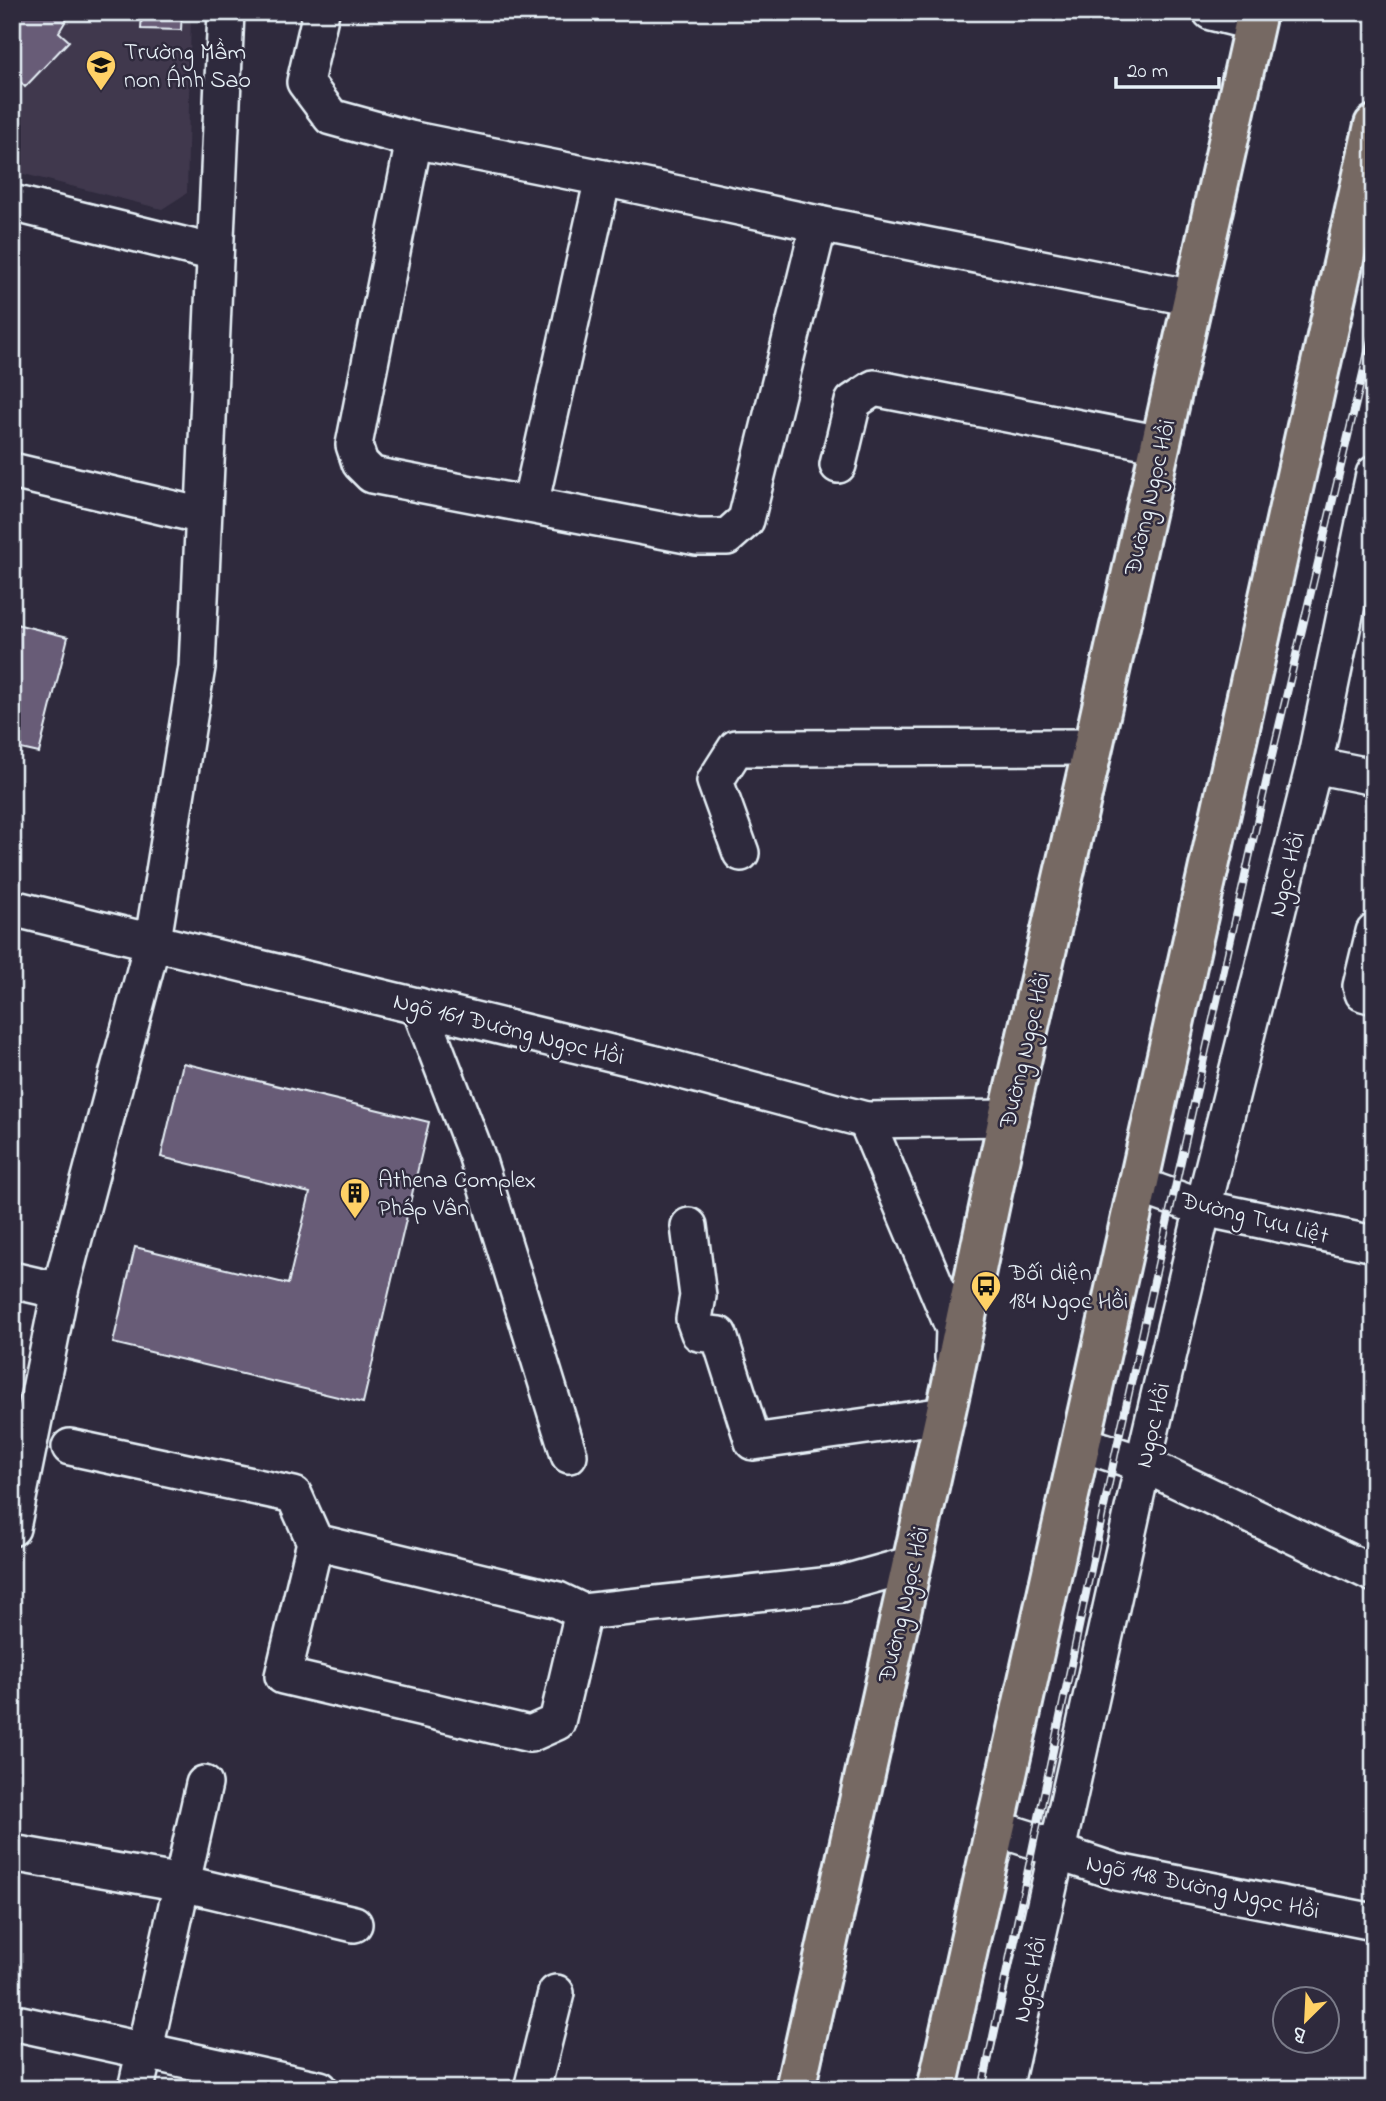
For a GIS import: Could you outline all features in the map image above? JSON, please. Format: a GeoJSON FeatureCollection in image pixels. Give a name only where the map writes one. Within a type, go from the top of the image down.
{"type":"FeatureCollection","features":[{"type":"Feature","properties":{"kind":"highway","name":"Đường Ngọc Hồi"},"geometry":{"type":"LineString","coordinates":[[795,2089],[948,1402],[1008,1118],[1256,17]]}},
{"type":"Feature","properties":{"kind":"highway"},"geometry":{"type":"LineString","coordinates":[[937,2089],[1374,125]]}},
{"type":"Feature","properties":{"kind":"street"},"geometry":{"type":"LineString","coordinates":[[12,1528],[60,1291],[153,940],[197,667],[226,12]]}},
{"type":"Feature","properties":{"kind":"street"},"geometry":{"type":"LineString","coordinates":[[321,12],[305,82],[331,117],[414,140],[1194,298]]}},
{"type":"Feature","properties":{"kind":"street"},"geometry":{"type":"LineString","coordinates":[[1211,12],[1256,17]]}},
{"type":"Feature","properties":{"kind":"street"},"geometry":{"type":"LineString","coordinates":[[414,140],[354,445],[360,463],[372,475],[697,537],[727,537],[746,520],[819,224]]}},
{"type":"Feature","properties":{"kind":"street"},"geometry":{"type":"LineString","coordinates":[[530,505],[603,178]]}},
{"type":"Feature","properties":{"kind":"street"},"geometry":{"type":"LineString","coordinates":[[12,203],[215,253]]}},
{"type":"Feature","properties":{"kind":"street"},"geometry":{"type":"LineString","coordinates":[[838,464],[853,402],[874,388],[1161,444]]}},
{"type":"Feature","properties":{"kind":"street"},"geometry":{"type":"LineString","coordinates":[[12,471],[203,516]]}},
{"type":"Feature","properties":{"kind":"street","name":"Ngọc Hồi"},"geometry":{"type":"LineString","coordinates":[[1004,2089],[1143,1464],[1203,1208],[1314,765],[1374,474]]}},
{"type":"Feature","properties":{"kind":"street"},"geometry":{"type":"LineString","coordinates":[[741,853],[715,781],[736,748],[1093,747]]}},
{"type":"Feature","properties":{"kind":"street"},"geometry":{"type":"LineString","coordinates":[[1314,765],[1374,777]]}},
{"type":"Feature","properties":{"kind":"street","name":"Ngõ 161 Đường Ngọc Hồi"},"geometry":{"type":"LineString","coordinates":[[12,908],[153,940],[866,1119],[1008,1118]]}},
{"type":"Feature","properties":{"kind":"street"},"geometry":{"type":"LineString","coordinates":[[1374,932],[1361,986],[1363,993],[1374,996]]}},
{"type":"Feature","properties":{"kind":"street"},"geometry":{"type":"LineString","coordinates":[[419,1006],[476,1154],[569,1455]]}},
{"type":"Feature","properties":{"kind":"street"},"geometry":{"type":"LineString","coordinates":[[689,1226],[698,1296],[694,1319],[699,1333],[719,1335],[753,1441],[948,1402],[954,1329],[866,1119]]}},
{"type":"Feature","properties":{"kind":"street","name":"Đường Tựu Liệt"},"geometry":{"type":"LineString","coordinates":[[1138,1185],[1203,1208],[1374,1244]]}},
{"type":"Feature","properties":{"kind":"street"},"geometry":{"type":"LineString","coordinates":[[12,1280],[60,1291]]}},
{"type":"Feature","properties":{"kind":"street"},"geometry":{"type":"LineString","coordinates":[[1080,1443],[1143,1464],[1374,1574]]}},
{"type":"Feature","properties":{"kind":"street"},"geometry":{"type":"LineString","coordinates":[[70,1447],[294,1496],[315,1542],[283,1676],[530,1734],[558,1722],[583,1612]]}},
{"type":"Feature","properties":{"kind":"street"},"geometry":{"type":"LineString","coordinates":[[315,1542],[558,1600],[583,1612],[841,1584],[912,1564]]}},
{"type":"Feature","properties":{"kind":"street"},"geometry":{"type":"LineString","coordinates":[[136,2089],[204,1784]]}},
{"type":"Feature","properties":{"kind":"street","name":"Ngõ 148 Đường Ngọc Hồi"},"geometry":{"type":"LineString","coordinates":[[995,1828],[1117,1872],[1374,1922]]}},
{"type":"Feature","properties":{"kind":"street"},"geometry":{"type":"LineString","coordinates":[[12,1853],[182,1883],[354,1924]]}},
{"type":"Feature","properties":{"kind":"street"},"geometry":{"type":"LineString","coordinates":[[532,2089],[556,1993]]}},
{"type":"Feature","properties":{"kind":"street"},"geometry":{"type":"LineString","coordinates":[[12,2022],[320,2089]]}},
{"type":"Feature","properties":{"kind":"shaded area","name":"Trường Mầm non Ánh Sao"},"geometry":{"type":"Polygon","coordinates":[[[12,12],[191,12],[187,193],[162,209],[12,171],[12,12]]]}},
{"type":"Feature","properties":{"kind":"building"},"geometry":{"type":"Polygon","coordinates":[[[12,12],[71,12],[59,32],[69,41],[25,87],[16,77],[12,79],[12,12]]]}},
{"type":"Feature","properties":{"kind":"building"},"geometry":{"type":"Polygon","coordinates":[[[142,12],[182,12],[181,30],[141,29],[142,12]]]}},
{"type":"Feature","properties":{"kind":"building"},"geometry":{"type":"Polygon","coordinates":[[[12,623],[68,637],[39,753],[12,747],[12,623]]]}},
{"type":"Feature","properties":{"kind":"building","name":"Athena Complex Pháp Vân"},"geometry":{"type":"Polygon","coordinates":[[[183,1063],[429,1122],[363,1403],[113,1343],[135,1247],[288,1284],[310,1193],[161,1157],[183,1063]]]}},
{"type":"Feature","properties":{"kind":"railway"},"geometry":{"type":"LineString","coordinates":[[982,2089],[1115,1455],[1272,756],[1374,327]]}},
{"type":"Feature","properties":{"kind":"place","name":"Trường Mầm non Ánh Sao"},"geometry":{"type":"Point","coordinates":[101,92]}},
{"type":"Feature","properties":{"kind":"place","name":"Athena Complex Pháp Vân"},"geometry":{"type":"Point","coordinates":[355,1220]}},
{"type":"Feature","properties":{"kind":"place","name":"Đối diện 184 Ngọc Hồi"},"geometry":{"type":"Point","coordinates":[986,1313]}}]}
